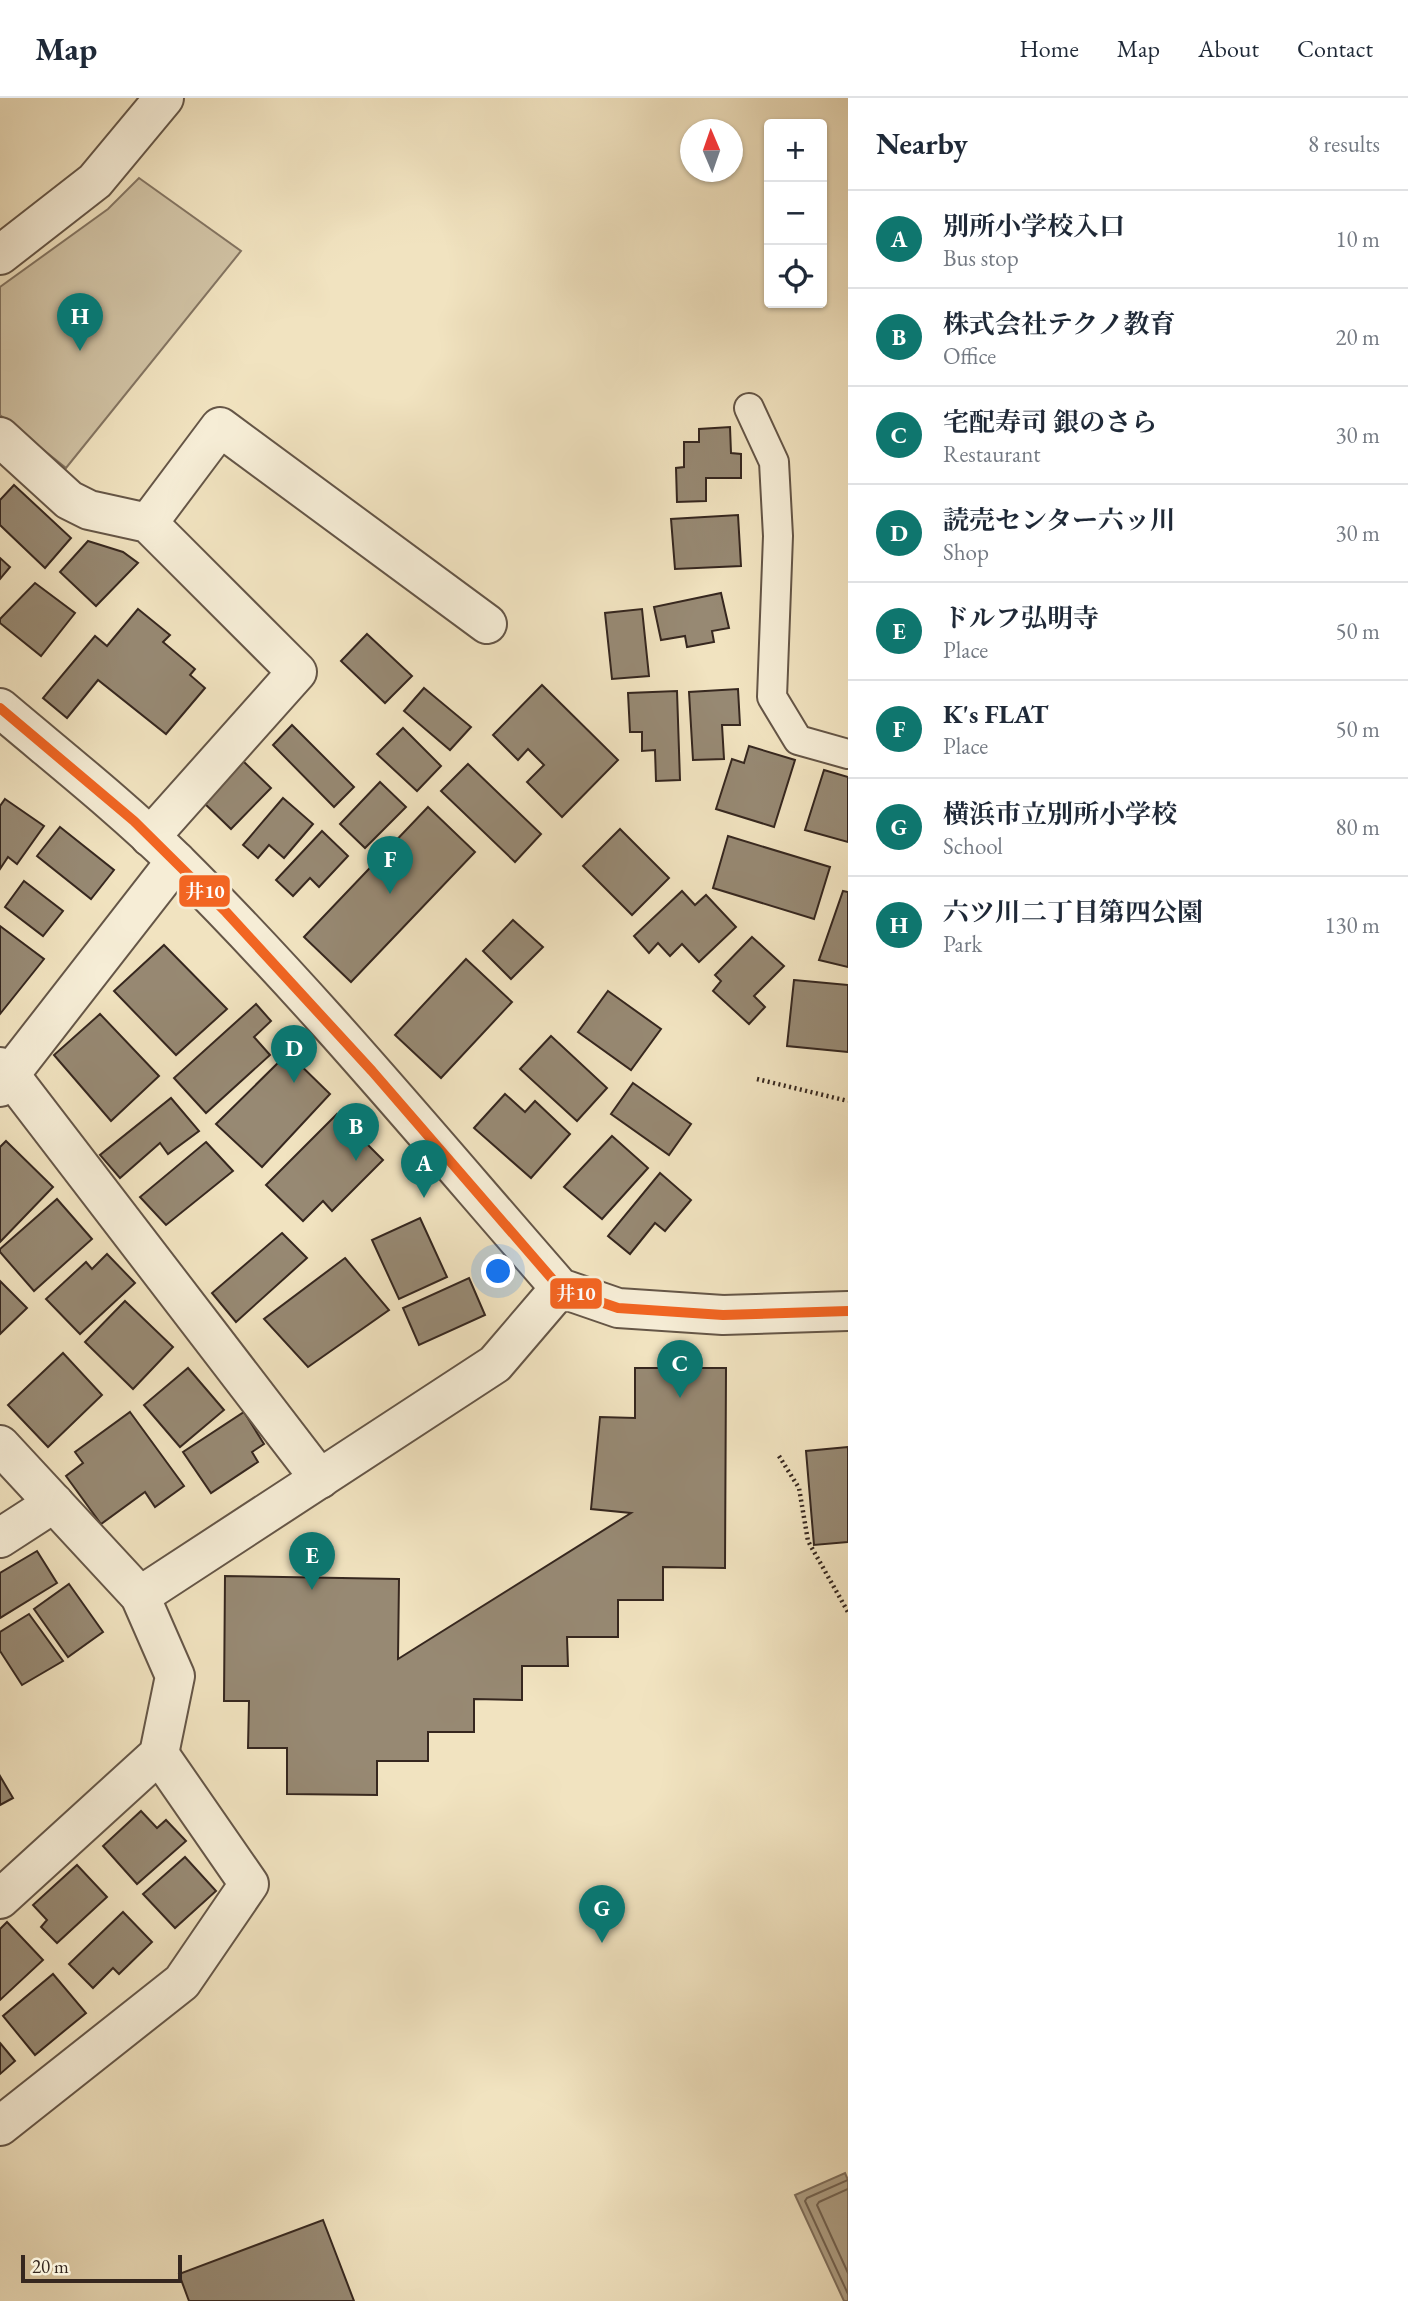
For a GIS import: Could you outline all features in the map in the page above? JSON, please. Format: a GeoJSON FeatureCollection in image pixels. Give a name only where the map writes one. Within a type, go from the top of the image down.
{"type":"FeatureCollection","features":[{"type":"Feature","properties":{"kind":"street"},"geometry":{"type":"LineString","coordinates":[[0,255],[96,181],[164,98]]}},
{"type":"Feature","properties":{"kind":"street"},"geometry":{"type":"LineString","coordinates":[[148,523],[220,428],[487,624]]}},
{"type":"Feature","properties":{"kind":"street"},"geometry":{"type":"LineString","coordinates":[[0,437],[69,500],[89,510],[148,523],[297,672],[163,849],[3,1076],[320,1479]]}},
{"type":"Feature","properties":{"kind":"street"},"geometry":{"type":"LineString","coordinates":[[0,708],[163,849],[309,1002],[559,1288],[618,1308],[723,1315],[848,1311]]}},
{"type":"Feature","properties":{"kind":"street"},"geometry":{"type":"LineString","coordinates":[[141,1596],[495,1364],[559,1288]]}},
{"type":"Feature","properties":{"kind":"street"},"geometry":{"type":"LineString","coordinates":[[0,1445],[141,1596],[175,1676],[159,1754],[0,1899]]}},
{"type":"Feature","properties":{"kind":"street"},"geometry":{"type":"LineString","coordinates":[[0,1538],[54,1503]]}},
{"type":"Feature","properties":{"kind":"street"},"geometry":{"type":"LineString","coordinates":[[0,2126],[182,1982],[249,1884],[159,1754]]}},
{"type":"Feature","properties":{"kind":"lane"},"geometry":{"type":"LineString","coordinates":[[749,408],[774,463],[778,536],[772,697],[798,740],[848,754]]}},
{"type":"Feature","properties":{"kind":"path"},"geometry":{"type":"LineString","coordinates":[[757,1079],[848,1101]]}},
{"type":"Feature","properties":{"kind":"path"},"geometry":{"type":"LineString","coordinates":[[779,1456],[799,1488],[808,1541],[848,1612]]}},
{"type":"Feature","properties":{"kind":"shaded area"},"geometry":{"type":"Polygon","coordinates":[[[139,178],[241,251],[66,468],[0,415],[0,287],[108,209],[139,178]]]}},
{"type":"Feature","properties":{"kind":"water"},"geometry":{"type":"Polygon","coordinates":[[[845,2173],[848,2180],[848,2301],[844,2301],[795,2195],[845,2173]]]}},
{"type":"Feature","properties":{"kind":"building"},"geometry":{"type":"Polygon","coordinates":[[[730,427],[731,453],[741,454],[741,478],[706,478],[706,501],[677,502],[676,468],[684,467],[684,442],[699,442],[699,429],[730,427]]]}},
{"type":"Feature","properties":{"kind":"building"},"geometry":{"type":"Polygon","coordinates":[[[14,485],[71,538],[45,568],[0,525],[0,500],[14,485]]]}},
{"type":"Feature","properties":{"kind":"building"},"geometry":{"type":"Polygon","coordinates":[[[738,515],[741,566],[675,569],[671,519],[738,515]]]}},
{"type":"Feature","properties":{"kind":"building"},"geometry":{"type":"Polygon","coordinates":[[[88,541],[123,552],[138,563],[96,606],[60,572],[88,541]]]}},
{"type":"Feature","properties":{"kind":"building"},"geometry":{"type":"Polygon","coordinates":[[[0,558],[10,567],[0,579],[0,558]]]}},
{"type":"Feature","properties":{"kind":"building"},"geometry":{"type":"Polygon","coordinates":[[[35,583],[75,613],[41,656],[0,623],[0,619],[35,583]]]}},
{"type":"Feature","properties":{"kind":"building"},"geometry":{"type":"Polygon","coordinates":[[[721,593],[729,628],[712,631],[714,642],[687,647],[685,636],[661,640],[654,607],[721,593]]]}},
{"type":"Feature","properties":{"kind":"building"},"geometry":{"type":"Polygon","coordinates":[[[138,609],[170,635],[163,642],[195,669],[190,675],[205,688],[166,734],[98,680],[67,718],[43,698],[95,636],[107,646],[138,609]]]}},
{"type":"Feature","properties":{"kind":"building"},"geometry":{"type":"Polygon","coordinates":[[[642,609],[649,676],[612,679],[605,613],[642,609]]]}},
{"type":"Feature","properties":{"kind":"building"},"geometry":{"type":"Polygon","coordinates":[[[367,634],[412,676],[385,703],[341,661],[367,634]]]}},
{"type":"Feature","properties":{"kind":"building"},"geometry":{"type":"Polygon","coordinates":[[[542,685],[618,760],[562,817],[527,782],[544,765],[528,749],[518,760],[493,735],[542,685]]]}},
{"type":"Feature","properties":{"kind":"building"},"geometry":{"type":"Polygon","coordinates":[[[424,688],[471,727],[450,750],[404,711],[424,688]]]}},
{"type":"Feature","properties":{"kind":"building"},"geometry":{"type":"Polygon","coordinates":[[[738,689],[740,725],[722,725],[724,759],[693,760],[689,692],[738,689]]]}},
{"type":"Feature","properties":{"kind":"building"},"geometry":{"type":"Polygon","coordinates":[[[677,691],[680,780],[656,781],[655,750],[642,751],[642,732],[630,732],[628,693],[677,691]]]}},
{"type":"Feature","properties":{"kind":"building"},"geometry":{"type":"Polygon","coordinates":[[[292,725],[354,787],[334,807],[273,745],[292,725]]]}},
{"type":"Feature","properties":{"kind":"building"},"geometry":{"type":"Polygon","coordinates":[[[403,728],[441,766],[417,791],[377,754],[403,728]]]}},
{"type":"Feature","properties":{"kind":"building"},"geometry":{"type":"Polygon","coordinates":[[[749,746],[795,760],[774,827],[716,809],[732,759],[744,763],[749,746]]]}},
{"type":"Feature","properties":{"kind":"building"},"geometry":{"type":"Polygon","coordinates":[[[243,761],[271,788],[231,829],[203,802],[243,761]]]}},
{"type":"Feature","properties":{"kind":"building"},"geometry":{"type":"Polygon","coordinates":[[[468,764],[541,834],[515,862],[441,791],[468,764]]]}},
{"type":"Feature","properties":{"kind":"building"},"geometry":{"type":"Polygon","coordinates":[[[824,770],[848,777],[848,842],[805,830],[824,770]]]}},
{"type":"Feature","properties":{"kind":"building"},"geometry":{"type":"Polygon","coordinates":[[[380,782],[406,807],[365,848],[340,824],[380,782]]]}},
{"type":"Feature","properties":{"kind":"building"},"geometry":{"type":"Polygon","coordinates":[[[283,798],[313,824],[284,858],[269,845],[258,858],[243,845],[283,798]]]}},
{"type":"Feature","properties":{"kind":"building"},"geometry":{"type":"Polygon","coordinates":[[[5,799],[44,826],[17,864],[8,857],[0,869],[0,806],[5,799]]]}},
{"type":"Feature","properties":{"kind":"building"},"geometry":{"type":"Polygon","coordinates":[[[428,807],[475,852],[351,982],[304,937],[428,807]]]}},
{"type":"Feature","properties":{"kind":"building"},"geometry":{"type":"Polygon","coordinates":[[[60,827],[114,870],[91,899],[37,856],[60,827]]]}},
{"type":"Feature","properties":{"kind":"building"},"geometry":{"type":"Polygon","coordinates":[[[620,829],[669,878],[632,915],[583,866],[620,829]]]}},
{"type":"Feature","properties":{"kind":"building"},"geometry":{"type":"Polygon","coordinates":[[[322,831],[348,856],[319,887],[310,878],[293,896],[276,880],[322,831]]]}},
{"type":"Feature","properties":{"kind":"building"},"geometry":{"type":"Polygon","coordinates":[[[728,836],[830,867],[814,919],[713,888],[728,836]]]}},
{"type":"Feature","properties":{"kind":"building"},"geometry":{"type":"Polygon","coordinates":[[[24,881],[63,911],[43,936],[5,907],[24,881]]]}},
{"type":"Feature","properties":{"kind":"building"},"geometry":{"type":"Polygon","coordinates":[[[682,891],[695,905],[706,895],[736,927],[699,962],[682,944],[670,956],[658,943],[649,953],[634,936],[682,891]]]}},
{"type":"Feature","properties":{"kind":"building"},"geometry":{"type":"Polygon","coordinates":[[[843,891],[848,892],[848,967],[819,960],[843,891]]]}},
{"type":"Feature","properties":{"kind":"building"},"geometry":{"type":"Polygon","coordinates":[[[513,920],[543,947],[511,979],[483,951],[513,920]]]}},
{"type":"Feature","properties":{"kind":"building"},"geometry":{"type":"Polygon","coordinates":[[[0,926],[44,959],[0,1014],[0,926]]]}},
{"type":"Feature","properties":{"kind":"building"},"geometry":{"type":"Polygon","coordinates":[[[752,937],[784,966],[754,996],[765,1007],[749,1024],[713,991],[721,981],[715,975],[752,937]]]}},
{"type":"Feature","properties":{"kind":"building"},"geometry":{"type":"Polygon","coordinates":[[[164,945],[227,1009],[176,1055],[114,991],[164,945]]]}},
{"type":"Feature","properties":{"kind":"building"},"geometry":{"type":"Polygon","coordinates":[[[466,959],[512,1002],[441,1078],[395,1035],[466,959]]]}},
{"type":"Feature","properties":{"kind":"building"},"geometry":{"type":"Polygon","coordinates":[[[794,980],[848,985],[848,1052],[787,1046],[794,980]]]}},
{"type":"Feature","properties":{"kind":"building"},"geometry":{"type":"Polygon","coordinates":[[[608,991],[661,1029],[631,1070],[578,1032],[608,991]]]}},
{"type":"Feature","properties":{"kind":"building"},"geometry":{"type":"Polygon","coordinates":[[[256,1004],[271,1021],[254,1037],[270,1055],[206,1113],[174,1078],[256,1004]]]}},
{"type":"Feature","properties":{"kind":"building"},"geometry":{"type":"Polygon","coordinates":[[[100,1014],[159,1076],[111,1121],[54,1055],[100,1014]]]}},
{"type":"Feature","properties":{"kind":"building"},"geometry":{"type":"Polygon","coordinates":[[[551,1036],[607,1088],[577,1121],[520,1069],[551,1036]]]}},
{"type":"Feature","properties":{"kind":"building"},"geometry":{"type":"Polygon","coordinates":[[[288,1053],[330,1094],[262,1167],[216,1124],[288,1053]]]}},
{"type":"Feature","properties":{"kind":"building"},"geometry":{"type":"Polygon","coordinates":[[[633,1083],[691,1124],[669,1155],[611,1114],[633,1083]]]}},
{"type":"Feature","properties":{"kind":"building"},"geometry":{"type":"Polygon","coordinates":[[[505,1094],[525,1112],[535,1101],[570,1134],[531,1178],[474,1128],[505,1094]]]}},
{"type":"Feature","properties":{"kind":"building"},"geometry":{"type":"Polygon","coordinates":[[[171,1098],[199,1131],[168,1154],[160,1143],[120,1178],[100,1155],[171,1098]]]}},
{"type":"Feature","properties":{"kind":"building"},"geometry":{"type":"Polygon","coordinates":[[[337,1114],[383,1160],[332,1211],[323,1201],[303,1221],[266,1185],[337,1114]]]}},
{"type":"Feature","properties":{"kind":"building"},"geometry":{"type":"Polygon","coordinates":[[[612,1136],[648,1168],[602,1219],[564,1187],[612,1136]]]}},
{"type":"Feature","properties":{"kind":"building"},"geometry":{"type":"Polygon","coordinates":[[[6,1141],[53,1187],[0,1242],[0,1147],[6,1141]]]}},
{"type":"Feature","properties":{"kind":"building"},"geometry":{"type":"Polygon","coordinates":[[[206,1142],[233,1171],[166,1225],[140,1197],[206,1142]]]}},
{"type":"Feature","properties":{"kind":"building"},"geometry":{"type":"Polygon","coordinates":[[[660,1173],[691,1200],[665,1231],[655,1223],[630,1254],[608,1236],[660,1173]]]}},
{"type":"Feature","properties":{"kind":"building"},"geometry":{"type":"Polygon","coordinates":[[[57,1199],[92,1239],[34,1291],[0,1249],[57,1199]]]}},
{"type":"Feature","properties":{"kind":"building"},"geometry":{"type":"Polygon","coordinates":[[[420,1218],[447,1277],[399,1299],[372,1240],[420,1218]]]}},
{"type":"Feature","properties":{"kind":"building"},"geometry":{"type":"Polygon","coordinates":[[[282,1233],[307,1258],[236,1322],[212,1293],[282,1233]]]}},
{"type":"Feature","properties":{"kind":"building"},"geometry":{"type":"Polygon","coordinates":[[[107,1254],[135,1283],[80,1334],[46,1299],[86,1262],[92,1269],[107,1254]]]}},
{"type":"Feature","properties":{"kind":"building"},"geometry":{"type":"Polygon","coordinates":[[[345,1258],[389,1310],[308,1367],[264,1319],[345,1258]]]}},
{"type":"Feature","properties":{"kind":"building"},"geometry":{"type":"Polygon","coordinates":[[[469,1278],[485,1315],[419,1345],[403,1308],[469,1278]]]}},
{"type":"Feature","properties":{"kind":"building"},"geometry":{"type":"Polygon","coordinates":[[[0,1281],[27,1308],[0,1334],[0,1281]]]}},
{"type":"Feature","properties":{"kind":"building"},"geometry":{"type":"Polygon","coordinates":[[[125,1301],[173,1347],[133,1389],[85,1342],[125,1301]]]}},
{"type":"Feature","properties":{"kind":"building"},"geometry":{"type":"Polygon","coordinates":[[[63,1353],[102,1395],[48,1447],[8,1405],[63,1353]]]}},
{"type":"Feature","properties":{"kind":"building"},"geometry":{"type":"Polygon","coordinates":[[[188,1368],[224,1410],[180,1447],[144,1405],[188,1368]]]}},
{"type":"Feature","properties":{"kind":"building"},"geometry":{"type":"Polygon","coordinates":[[[635,1368],[726,1368],[725,1568],[663,1567],[663,1600],[618,1600],[618,1637],[567,1637],[568,1666],[522,1666],[522,1700],[474,1699],[474,1732],[428,1732],[428,1761],[377,1761],[377,1795],[287,1794],[287,1748],[248,1748],[249,1701],[224,1701],[225,1576],[399,1579],[398,1659],[631,1513],[591,1509],[600,1417],[635,1418],[635,1368]]]}},
{"type":"Feature","properties":{"kind":"building"},"geometry":{"type":"Polygon","coordinates":[[[130,1412],[184,1486],[155,1507],[145,1492],[101,1524],[66,1476],[83,1463],[75,1452],[130,1412]]]}},
{"type":"Feature","properties":{"kind":"building"},"geometry":{"type":"Polygon","coordinates":[[[244,1412],[264,1444],[252,1452],[258,1462],[211,1493],[183,1452],[244,1412]]]}},
{"type":"Feature","properties":{"kind":"building"},"geometry":{"type":"Polygon","coordinates":[[[848,1447],[848,1542],[814,1545],[806,1451],[848,1447]]]}},
{"type":"Feature","properties":{"kind":"building"},"geometry":{"type":"Polygon","coordinates":[[[37,1551],[57,1583],[0,1618],[0,1573],[37,1551]]]}},
{"type":"Feature","properties":{"kind":"building"},"geometry":{"type":"Polygon","coordinates":[[[69,1584],[103,1632],[68,1657],[34,1609],[69,1584]]]}},
{"type":"Feature","properties":{"kind":"building"},"geometry":{"type":"Polygon","coordinates":[[[29,1614],[63,1661],[22,1685],[0,1651],[0,1632],[29,1614]]]}},
{"type":"Feature","properties":{"kind":"building"},"geometry":{"type":"Polygon","coordinates":[[[0,1776],[13,1798],[0,1805],[0,1776]]]}},
{"type":"Feature","properties":{"kind":"building"},"geometry":{"type":"Polygon","coordinates":[[[141,1811],[157,1828],[166,1820],[186,1841],[137,1884],[103,1846],[141,1811]]]}},
{"type":"Feature","properties":{"kind":"building"},"geometry":{"type":"Polygon","coordinates":[[[185,1857],[216,1891],[175,1928],[143,1894],[185,1857]]]}},
{"type":"Feature","properties":{"kind":"building"},"geometry":{"type":"Polygon","coordinates":[[[77,1865],[107,1897],[57,1943],[41,1927],[47,1920],[33,1905],[77,1865]]]}},
{"type":"Feature","properties":{"kind":"building"},"geometry":{"type":"Polygon","coordinates":[[[123,1912],[152,1942],[119,1974],[113,1968],[93,1988],[69,1964],[123,1912]]]}},
{"type":"Feature","properties":{"kind":"building"},"geometry":{"type":"Polygon","coordinates":[[[7,1922],[43,1960],[0,2000],[0,1929],[7,1922]]]}},
{"type":"Feature","properties":{"kind":"building"},"geometry":{"type":"Polygon","coordinates":[[[53,1974],[86,2013],[35,2055],[3,2016],[53,1974]]]}},
{"type":"Feature","properties":{"kind":"building"},"geometry":{"type":"Polygon","coordinates":[[[0,2043],[15,2061],[0,2074],[0,2043]]]}},
{"type":"Feature","properties":{"kind":"building"},"geometry":{"type":"Polygon","coordinates":[[[323,2220],[354,2301],[189,2301],[179,2274],[323,2220]]]}},
{"type":"Feature","properties":{"kind":"transit line","name":"井10"},"geometry":{"type":"LineString","coordinates":[[0,708],[134,821],[226,912],[372,1071],[560,1288],[618,1308],[723,1315],[848,1311]]}},
{"type":"Feature","properties":{"kind":"place","name":"六ツ川二丁目第四公園"},"geometry":{"type":"Point","coordinates":[80,351]}},
{"type":"Feature","properties":{"kind":"place","name":"K's FLAT"},"geometry":{"type":"Point","coordinates":[390,894]}},
{"type":"Feature","properties":{"kind":"place","name":"読売センター六ッ川"},"geometry":{"type":"Point","coordinates":[294,1083]}},
{"type":"Feature","properties":{"kind":"place","name":"株式会社テクノ教育"},"geometry":{"type":"Point","coordinates":[356,1161]}},
{"type":"Feature","properties":{"kind":"place","name":"別所小学校入口"},"geometry":{"type":"Point","coordinates":[424,1198]}},
{"type":"Feature","properties":{"kind":"place","name":"宅配寿司 銀のさら"},"geometry":{"type":"Point","coordinates":[680,1398]}},
{"type":"Feature","properties":{"kind":"place","name":"ドルフ弘明寺"},"geometry":{"type":"Point","coordinates":[312,1590]}},
{"type":"Feature","properties":{"kind":"place","name":"横浜市立別所小学校"},"geometry":{"type":"Point","coordinates":[602,1943]}}]}
